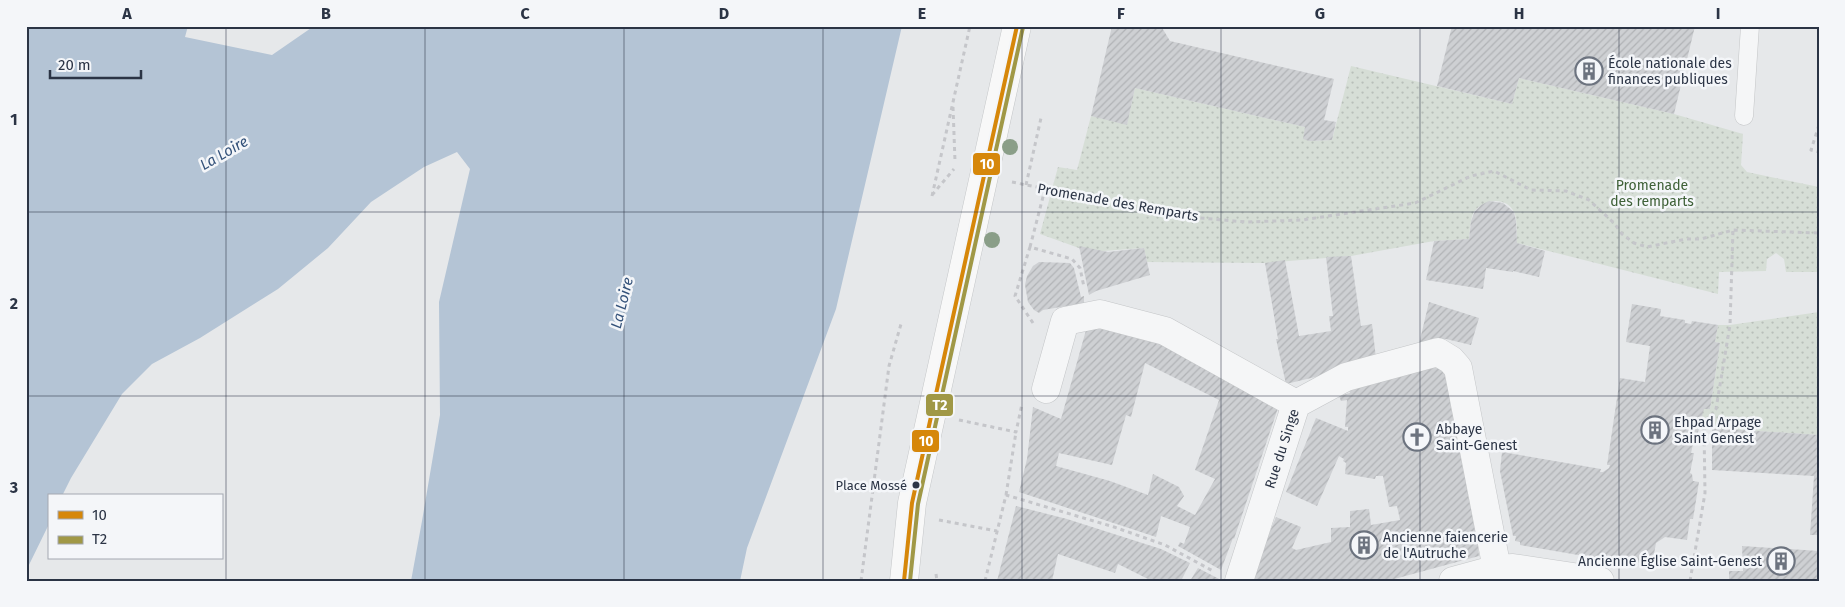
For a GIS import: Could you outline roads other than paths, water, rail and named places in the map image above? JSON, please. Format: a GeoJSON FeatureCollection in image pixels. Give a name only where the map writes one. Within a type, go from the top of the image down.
{"type":"FeatureCollection","features":[{"type":"Feature","properties":{"kind":"main road"},"geometry":{"type":"LineString","coordinates":[[904,581],[912,503],[1017,26]]}},
{"type":"Feature","properties":{"kind":"street"},"geometry":{"type":"LineString","coordinates":[[1046,389],[1065,321],[1100,314],[1165,331],[1296,404]]}},
{"type":"Feature","properties":{"kind":"street","name":"Rue du Singe"},"geometry":{"type":"LineString","coordinates":[[1228,577],[1296,404],[1346,377],[1438,352],[1451,360],[1458,368],[1497,569]]}},
{"type":"Feature","properties":{"kind":"street"},"geometry":{"type":"LineString","coordinates":[[1453,581],[1497,569],[1513,568],[1600,581]]}},
{"type":"Feature","properties":{"kind":"lane"},"geometry":{"type":"LineString","coordinates":[[1744,116],[1750,26]]}},
{"type":"Feature","properties":{"kind":"water","name":"La Loire"},"geometry":{"type":"Polygon","coordinates":[[[26,26],[188,26],[185,37],[272,55],[314,26],[902,26],[836,309],[747,548],[740,581],[411,581],[440,415],[439,302],[470,169],[457,152],[424,167],[371,202],[328,248],[278,289],[200,338],[152,364],[122,394],[63,494],[48,494],[48,526],[26,571],[26,26]]]}},
{"type":"Feature","properties":{"kind":"place","name":"École nationale des finances publiques"},"geometry":{"type":"Point","coordinates":[1589,71]}},
{"type":"Feature","properties":{"kind":"place","name":"Ehpad Arpage Saint Genest"},"geometry":{"type":"Point","coordinates":[1655,430]}},
{"type":"Feature","properties":{"kind":"place","name":"Abbaye Saint-Genest"},"geometry":{"type":"Point","coordinates":[1417,437]}},
{"type":"Feature","properties":{"kind":"place","name":"Place Mossé"},"geometry":{"type":"Point","coordinates":[916,485]}},
{"type":"Feature","properties":{"kind":"place","name":"Ancienne faiencerie de l'Autruche"},"geometry":{"type":"Point","coordinates":[1364,545]}},
{"type":"Feature","properties":{"kind":"place","name":"Ancienne Église Saint-Genest"},"geometry":{"type":"Point","coordinates":[1781,561]}},
{"type":"Feature","properties":{"kind":"park label","name":"Promenade des remparts"},"geometry":{"type":"Point","coordinates":[1652,194]}}]}
